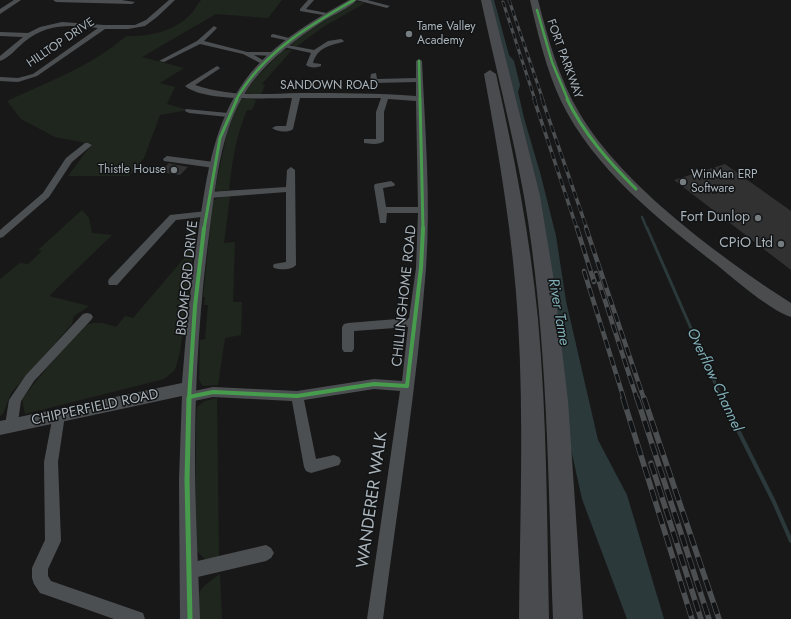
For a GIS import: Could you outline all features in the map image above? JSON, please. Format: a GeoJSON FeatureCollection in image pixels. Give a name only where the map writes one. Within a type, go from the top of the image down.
{"type":"FeatureCollection","features":[{"type":"Feature","properties":{"kind":"highway"},"geometry":{"type":"LineString","coordinates":[[475,0],[512,197],[524,277],[531,399],[534,619]]}},
{"type":"Feature","properties":{"kind":"highway"},"geometry":{"type":"LineString","coordinates":[[486,0],[532,196],[544,275],[557,401],[568,619]]}},
{"type":"Feature","properties":{"kind":"main road","name":"FORT PARKWAY"},"geometry":{"type":"LineString","coordinates":[[534,0],[540,23],[564,95],[574,113],[599,150],[630,183],[665,216],[736,273],[791,311]]}},
{"type":"Feature","properties":{"kind":"main road","name":"FORT PARKWAY"},"geometry":{"type":"LineString","coordinates":[[543,0],[547,23],[572,96],[581,113],[594,129],[644,184],[678,214],[744,266],[791,298]]}},
{"type":"Feature","properties":{"kind":"street"},"geometry":{"type":"LineString","coordinates":[[0,12],[18,0]]}},
{"type":"Feature","properties":{"kind":"street"},"geometry":{"type":"LineString","coordinates":[[56,0],[132,2]]}},
{"type":"Feature","properties":{"kind":"street"},"geometry":{"type":"LineString","coordinates":[[104,27],[142,26],[172,0]]}},
{"type":"Feature","properties":{"kind":"street"},"geometry":{"type":"LineString","coordinates":[[311,0],[302,10],[329,14]]}},
{"type":"Feature","properties":{"kind":"street","name":"BROMFORD DRIVE"},"geometry":{"type":"LineString","coordinates":[[190,619],[189,392],[192,346],[206,214],[218,141],[228,115],[239,96],[250,78],[264,62],[290,40],[329,14],[354,0]]}},
{"type":"Feature","properties":{"kind":"street"},"geometry":{"type":"LineString","coordinates":[[359,0],[386,6]]}},
{"type":"Feature","properties":{"kind":"street","name":"HILLTOP DRIVE"},"geometry":{"type":"LineString","coordinates":[[0,59],[40,29],[54,25],[104,27]]}},
{"type":"Feature","properties":{"kind":"street","name":"HILLTOP DRIVE"},"geometry":{"type":"LineString","coordinates":[[0,79],[18,80],[35,75],[104,27]]}},
{"type":"Feature","properties":{"kind":"street"},"geometry":{"type":"LineString","coordinates":[[162,61],[199,42],[214,28]]}},
{"type":"Feature","properties":{"kind":"street","name":"HILLTOP DRIVE"},"geometry":{"type":"LineString","coordinates":[[0,34],[30,35]]}},
{"type":"Feature","properties":{"kind":"street"},"geometry":{"type":"LineString","coordinates":[[273,36],[290,40]]}},
{"type":"Feature","properties":{"kind":"street"},"geometry":{"type":"LineString","coordinates":[[318,65],[309,65],[310,59],[316,52],[331,41],[341,41]]}},
{"type":"Feature","properties":{"kind":"street"},"geometry":{"type":"LineString","coordinates":[[199,42],[245,53],[273,54]]}},
{"type":"Feature","properties":{"kind":"street"},"geometry":{"type":"LineString","coordinates":[[282,46],[316,52]]}},
{"type":"Feature","properties":{"kind":"street"},"geometry":{"type":"LineString","coordinates":[[245,53],[264,62]]}},
{"type":"Feature","properties":{"kind":"street","name":"CHILLINGHOME ROAD"},"geometry":{"type":"LineString","coordinates":[[189,392],[297,396],[374,384],[407,386],[422,268],[424,210],[419,61]]}},
{"type":"Feature","properties":{"kind":"street","name":"SANDOWN ROAD"},"geometry":{"type":"LineString","coordinates":[[217,68],[189,86],[214,94],[239,96],[296,97],[370,95],[385,98],[420,99]]}},
{"type":"Feature","properties":{"kind":"street"},"geometry":{"type":"LineString","coordinates":[[374,74],[374,81],[419,80]]}},
{"type":"Feature","properties":{"kind":"street"},"geometry":{"type":"LineString","coordinates":[[276,128],[289,129],[296,97]]}},
{"type":"Feature","properties":{"kind":"street"},"geometry":{"type":"LineString","coordinates":[[367,142],[380,142],[380,112],[385,98]]}},
{"type":"Feature","properties":{"kind":"street"},"geometry":{"type":"LineString","coordinates":[[189,111],[228,115]]}},
{"type":"Feature","properties":{"kind":"street"},"geometry":{"type":"LineString","coordinates":[[0,235],[46,195],[62,169],[88,145]]}},
{"type":"Feature","properties":{"kind":"street"},"geometry":{"type":"LineString","coordinates":[[69,150],[79,152]]}},
{"type":"Feature","properties":{"kind":"street"},"geometry":{"type":"LineString","coordinates":[[167,159],[214,165]]}},
{"type":"Feature","properties":{"kind":"street"},"geometry":{"type":"LineString","coordinates":[[278,266],[291,265],[291,170]]}},
{"type":"Feature","properties":{"kind":"street"},"geometry":{"type":"LineString","coordinates":[[383,221],[378,186],[391,184]]}},
{"type":"Feature","properties":{"kind":"street"},"geometry":{"type":"LineString","coordinates":[[209,195],[290,189]]}},
{"type":"Feature","properties":{"kind":"street"},"geometry":{"type":"LineString","coordinates":[[382,210],[424,210]]}},
{"type":"Feature","properties":{"kind":"street"},"geometry":{"type":"LineString","coordinates":[[113,282],[173,217],[206,214]]}},
{"type":"Feature","properties":{"kind":"street"},"geometry":{"type":"LineString","coordinates":[[6,426],[15,400],[30,378],[87,317]]}},
{"type":"Feature","properties":{"kind":"street"},"geometry":{"type":"LineString","coordinates":[[348,349],[348,327],[414,322]]}},
{"type":"Feature","properties":{"kind":"street","name":"WANDERER WALK"},"geometry":{"type":"LineString","coordinates":[[375,619],[407,386]]}},
{"type":"Feature","properties":{"kind":"street","name":"CHIPPERFIELD ROAD"},"geometry":{"type":"LineString","coordinates":[[6,426],[189,392]]}},
{"type":"Feature","properties":{"kind":"street"},"geometry":{"type":"LineString","coordinates":[[297,396],[311,466],[334,462]]}},
{"type":"Feature","properties":{"kind":"street"},"geometry":{"type":"LineString","coordinates":[[59,415],[51,462],[53,541],[40,568],[40,578],[46,587],[110,615],[137,619]]}},
{"type":"Feature","properties":{"kind":"street"},"geometry":{"type":"LineString","coordinates":[[189,571],[266,553]]}},
{"type":"Feature","properties":{"kind":"shaded area"},"geometry":{"type":"Polygon","coordinates":[[[201,0],[282,0],[268,18],[216,14],[142,57],[184,68],[160,83],[175,87],[167,104],[188,110],[160,115],[144,158],[129,176],[68,176],[92,144],[55,137],[21,119],[7,101],[84,65],[113,47],[126,36],[143,36],[176,26],[193,12],[201,0]]]}},
{"type":"Feature","properties":{"kind":"shaded area"},"geometry":{"type":"Polygon","coordinates":[[[359,2],[365,3],[323,27],[296,47],[290,44],[333,13],[343,7],[359,2]]]}},
{"type":"Feature","properties":{"kind":"shaded area"},"geometry":{"type":"Polygon","coordinates":[[[283,50],[292,50],[262,84],[265,85],[261,95],[245,93],[255,79],[283,50]]]}},
{"type":"Feature","properties":{"kind":"shaded area"},"geometry":{"type":"Polygon","coordinates":[[[246,98],[256,100],[252,110],[247,110],[237,139],[229,190],[218,191],[215,189],[227,133],[239,100],[246,98]]]}},
{"type":"Feature","properties":{"kind":"shaded area"},"geometry":{"type":"Polygon","coordinates":[[[230,196],[224,243],[235,242],[233,302],[242,302],[241,335],[225,338],[218,385],[203,386],[199,380],[200,340],[205,339],[208,305],[204,305],[205,297],[203,297],[213,201],[218,198],[230,196]]]}},
{"type":"Feature","properties":{"kind":"shaded area"},"geometry":{"type":"Polygon","coordinates":[[[82,210],[89,218],[92,233],[112,235],[49,296],[89,306],[74,316],[72,324],[11,393],[3,414],[0,416],[0,279],[20,263],[28,264],[42,251],[38,250],[82,210]]]}},
{"type":"Feature","properties":{"kind":"shaded area"},"geometry":{"type":"Polygon","coordinates":[[[188,222],[197,223],[180,352],[175,370],[164,379],[25,414],[22,399],[55,358],[76,335],[89,324],[100,323],[116,327],[125,316],[133,318],[186,256],[188,222]]]}},
{"type":"Feature","properties":{"kind":"shaded area"},"geometry":{"type":"Polygon","coordinates":[[[217,398],[219,558],[206,560],[196,550],[196,421],[197,407],[205,401],[217,398]]]}},
{"type":"Feature","properties":{"kind":"shaded area"},"geometry":{"type":"Polygon","coordinates":[[[220,574],[222,619],[198,619],[198,596],[206,584],[220,574]]]}},
{"type":"Feature","properties":{"kind":"water","name":"River Tame"},"geometry":{"type":"Polygon","coordinates":[[[488,0],[494,0],[509,55],[514,61],[520,85],[518,92],[556,236],[566,301],[598,440],[627,495],[664,619],[627,619],[582,499],[552,363],[543,299],[488,0]]]}},
{"type":"Feature","properties":{"kind":"building","name":"Thistle House"},"geometry":{"type":"Polygon","coordinates":[[[169,163],[188,167],[180,175],[160,172],[169,163]]]}},
{"type":"Feature","properties":{"kind":"building","name":"Fort Dunlop"},"geometry":{"type":"Polygon","coordinates":[[[725,164],[791,211],[791,270],[674,180],[725,164]]]}},
{"type":"Feature","properties":{"kind":"waterway","name":"Overflow Channel"},"geometry":{"type":"LineString","coordinates":[[642,217],[647,229]]}},
{"type":"Feature","properties":{"kind":"waterway","name":"Overflow Channel"},"geometry":{"type":"LineString","coordinates":[[647,228],[722,399]]}},
{"type":"Feature","properties":{"kind":"waterway","name":"Overflow Channel"},"geometry":{"type":"LineString","coordinates":[[722,398],[774,502],[791,541]]}},
{"type":"Feature","properties":{"kind":"railway"},"geometry":{"type":"LineString","coordinates":[[509,0],[543,100]]}},
{"type":"Feature","properties":{"kind":"railway"},"geometry":{"type":"LineString","coordinates":[[503,2],[535,100]]}},
{"type":"Feature","properties":{"kind":"railway"},"geometry":{"type":"LineString","coordinates":[[534,99],[577,229]]}},
{"type":"Feature","properties":{"kind":"railway"},"geometry":{"type":"LineString","coordinates":[[542,99],[587,229]]}},
{"type":"Feature","properties":{"kind":"railway"},"geometry":{"type":"LineString","coordinates":[[577,228],[594,282]]}},
{"type":"Feature","properties":{"kind":"railway"},"geometry":{"type":"LineString","coordinates":[[586,228],[644,399]]}},
{"type":"Feature","properties":{"kind":"railway"},"geometry":{"type":"LineString","coordinates":[[584,271],[624,399]]}},
{"type":"Feature","properties":{"kind":"railway"},"geometry":{"type":"LineString","coordinates":[[596,273],[637,399]]}},
{"type":"Feature","properties":{"kind":"railway"},"geometry":{"type":"LineString","coordinates":[[623,398],[692,619]]}},
{"type":"Feature","properties":{"kind":"railway"},"geometry":{"type":"LineString","coordinates":[[637,398],[709,619]]}},
{"type":"Feature","properties":{"kind":"railway"},"geometry":{"type":"LineString","coordinates":[[644,398],[719,619]]}},
{"type":"Feature","properties":{"kind":"railway"},"geometry":{"type":"LineString","coordinates":[[651,463],[701,619]]}},
{"type":"Feature","properties":{"kind":"cycle path"},"geometry":{"type":"LineString","coordinates":[[190,619],[187,452],[189,397],[197,284],[213,169],[220,138],[231,109],[239,95],[262,65],[305,29],[354,0]]}},
{"type":"Feature","properties":{"kind":"cycle path"},"geometry":{"type":"LineString","coordinates":[[537,10],[552,62],[572,107],[598,149],[636,189]]}},
{"type":"Feature","properties":{"kind":"cycle path"},"geometry":{"type":"LineString","coordinates":[[189,397],[213,392],[297,396],[374,384],[407,386],[421,268],[423,219],[419,61]]}},
{"type":"Feature","properties":{"kind":"place","name":"Tame Valley Academy"},"geometry":{"type":"Point","coordinates":[409,34]}},
{"type":"Feature","properties":{"kind":"place","name":"Thistle House"},"geometry":{"type":"Point","coordinates":[174,170]}},
{"type":"Feature","properties":{"kind":"place","name":"WinMan ERP Software"},"geometry":{"type":"Point","coordinates":[683,182]}},
{"type":"Feature","properties":{"kind":"place","name":"Fort Dunlop"},"geometry":{"type":"Point","coordinates":[758,218]}},
{"type":"Feature","properties":{"kind":"place","name":"CPiO Ltd"},"geometry":{"type":"Point","coordinates":[781,244]}}]}
